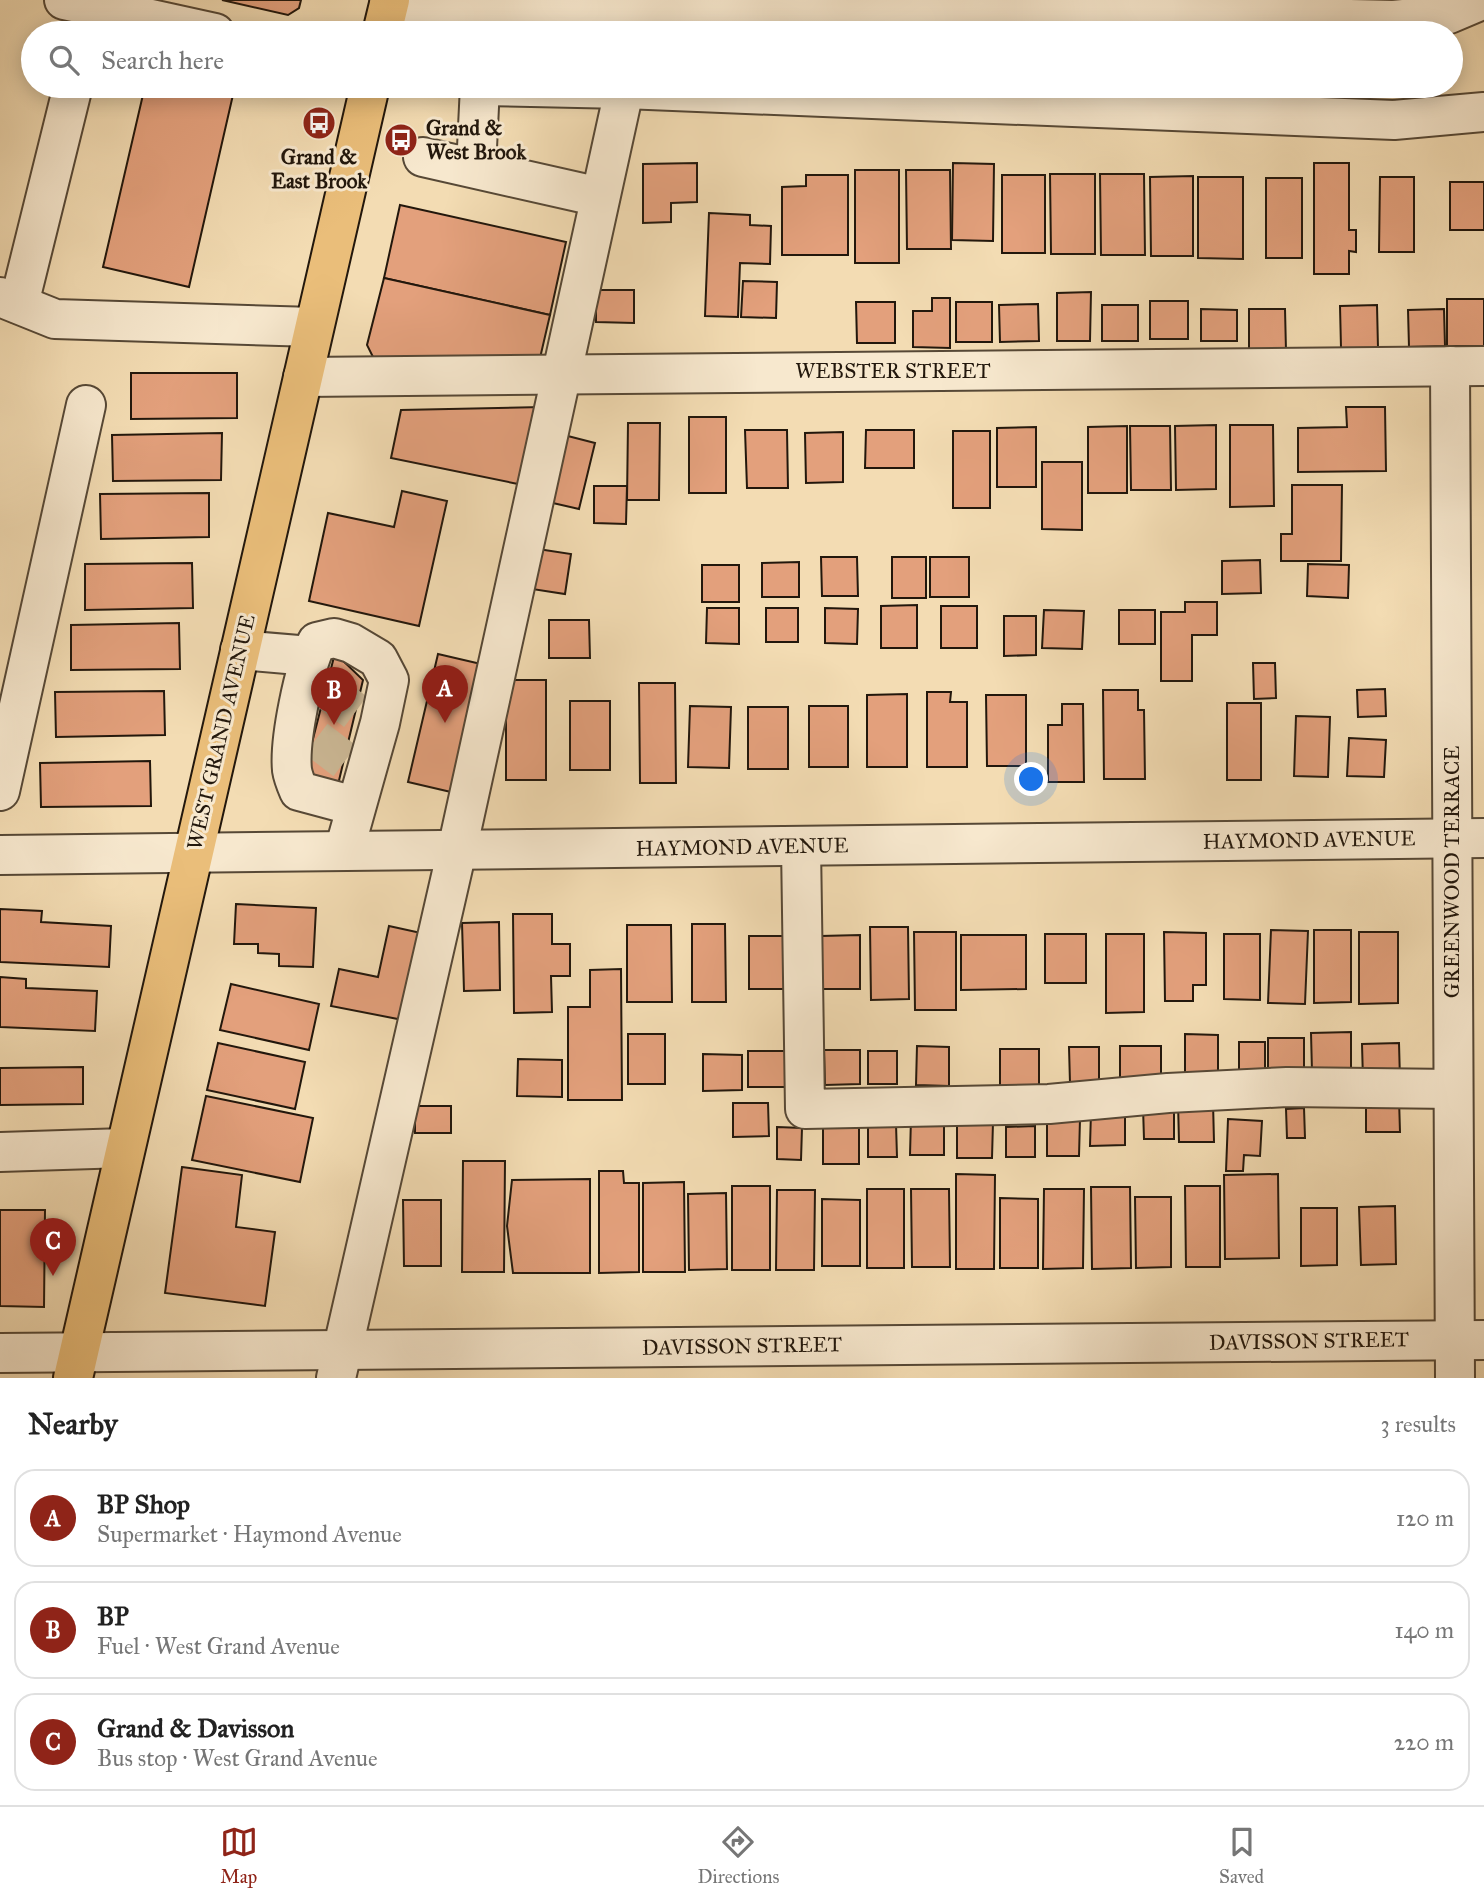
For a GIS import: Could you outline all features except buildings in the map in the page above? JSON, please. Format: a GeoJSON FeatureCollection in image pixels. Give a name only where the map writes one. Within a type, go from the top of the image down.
{"type":"FeatureCollection","features":[{"type":"Feature","properties":{"kind":"main road","name":"WEST GRAND AVENUE"},"geometry":{"type":"LineString","coordinates":[[76,1365],[366,98]]}},
{"type":"Feature","properties":{"kind":"street"},"geometry":{"type":"LineString","coordinates":[[95,8],[157,21]]}},
{"type":"Feature","properties":{"kind":"street"},"geometry":{"type":"LineString","coordinates":[[387,13],[643,12],[1394,20],[1457,12]]}},
{"type":"Feature","properties":{"kind":"street"},"geometry":{"type":"LineString","coordinates":[[69,98],[10,301],[55,319],[314,327]]}},
{"type":"Feature","properties":{"kind":"street"},"geometry":{"type":"LineString","coordinates":[[476,168],[480,98]]}},
{"type":"Feature","properties":{"kind":"street"},"geometry":{"type":"LineString","coordinates":[[339,1364],[457,850],[622,98]]}},
{"type":"Feature","properties":{"kind":"street"},"geometry":{"type":"LineString","coordinates":[[881,98],[1394,120],[1461,105]]}},
{"type":"Feature","properties":{"kind":"street"},"geometry":{"type":"LineString","coordinates":[[423,157],[600,197]]}},
{"type":"Feature","properties":{"kind":"street","name":"WEBSTER STREET"},"geometry":{"type":"LineString","coordinates":[[303,377],[1467,366]]}},
{"type":"Feature","properties":{"kind":"street","name":"GREENWOOD TERRACE"},"geometry":{"type":"LineString","coordinates":[[1455,1378],[1469,1340],[1453,1089],[1468,839],[1467,366]]}},
{"type":"Feature","properties":{"kind":"street"},"geometry":{"type":"LineString","coordinates":[[0,791],[86,405]]}},
{"type":"Feature","properties":{"kind":"street"},"geometry":{"type":"LineString","coordinates":[[336,761],[367,721],[389,680],[378,659],[351,643],[334,638],[317,642],[314,673],[336,761],[344,851]]}},
{"type":"Feature","properties":{"kind":"street"},"geometry":{"type":"LineString","coordinates":[[240,650],[314,673]]}},
{"type":"Feature","properties":{"kind":"street","name":"HAYMOND AVENUE"},"geometry":{"type":"LineString","coordinates":[[0,855],[1468,839]]}},
{"type":"Feature","properties":{"kind":"street"},"geometry":{"type":"LineString","coordinates":[[801,846],[805,1109],[1049,1104],[1168,1093],[1287,1087],[1453,1089]]}},
{"type":"Feature","properties":{"kind":"street"},"geometry":{"type":"LineString","coordinates":[[0,1152],[125,1148]]}},
{"type":"Feature","properties":{"kind":"street","name":"DAVISSON STREET"},"geometry":{"type":"LineString","coordinates":[[0,1353],[76,1365],[339,1364],[1469,1340]]}},
{"type":"Feature","properties":{"kind":"tunnel"},"geometry":{"type":"LineString","coordinates":[[325,689],[356,712]]}},
{"type":"Feature","properties":{"kind":"tunnel"},"geometry":{"type":"LineString","coordinates":[[316,739],[345,761]]}},
{"type":"Feature","properties":{"kind":"place","name":"Grand & East Brook"},"geometry":{"type":"Point","coordinates":[319,123]}},
{"type":"Feature","properties":{"kind":"place","name":"Grand & West Brook"},"geometry":{"type":"Point","coordinates":[401,140]}},
{"type":"Feature","properties":{"kind":"place","name":"BP Shop"},"geometry":{"type":"Point","coordinates":[445,723]}},
{"type":"Feature","properties":{"kind":"place","name":"BP"},"geometry":{"type":"Point","coordinates":[334,725]}},
{"type":"Feature","properties":{"kind":"place","name":"Grand & Davisson"},"geometry":{"type":"Point","coordinates":[53,1276]}}]}
